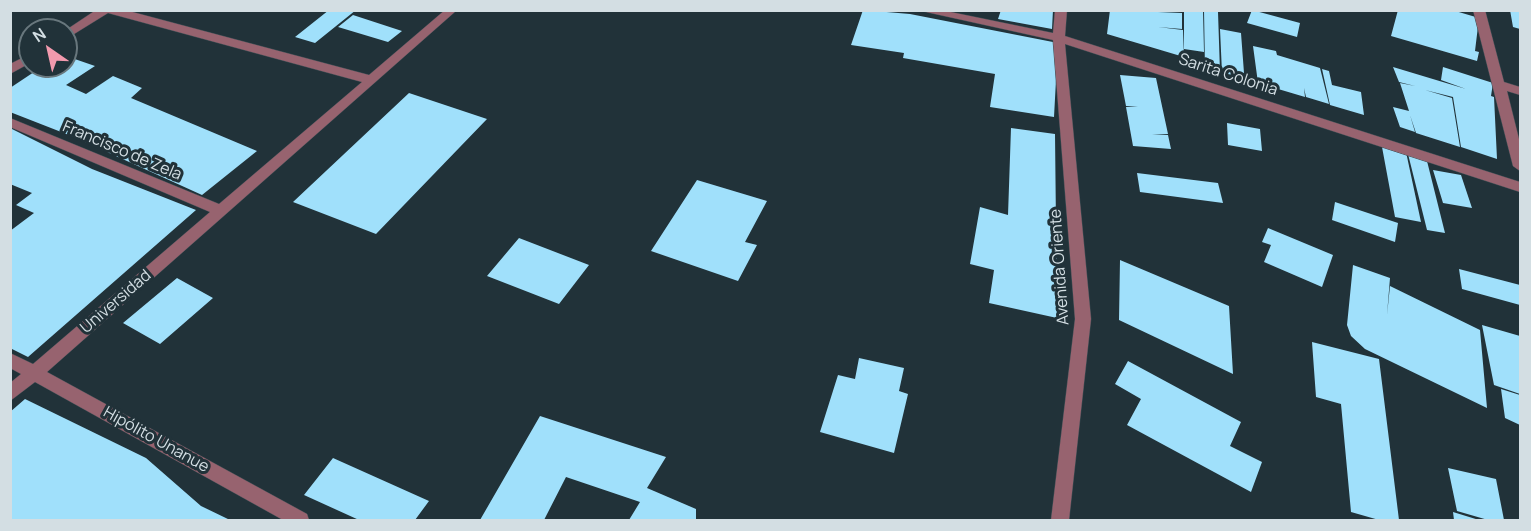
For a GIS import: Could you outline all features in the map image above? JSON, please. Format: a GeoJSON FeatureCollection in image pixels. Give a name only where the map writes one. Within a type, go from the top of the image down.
{"type":"FeatureCollection","features":[{"type":"Feature","properties":{"kind":"street"},"geometry":{"type":"LineString","coordinates":[[78,27],[105,10]]}},
{"type":"Feature","properties":{"kind":"street"},"geometry":{"type":"LineString","coordinates":[[110,10],[371,80]]}},
{"type":"Feature","properties":{"kind":"street","name":"Universidad"},"geometry":{"type":"LineString","coordinates":[[10,394],[452,10]]}},
{"type":"Feature","properties":{"kind":"street","name":"Sarita Colonia"},"geometry":{"type":"LineString","coordinates":[[922,10],[1059,38],[1521,187]]}},
{"type":"Feature","properties":{"kind":"street","name":"Avenida Oriente"},"geometry":{"type":"LineString","coordinates":[[1060,520],[1083,319],[1059,38],[1061,10]]}},
{"type":"Feature","properties":{"kind":"street"},"geometry":{"type":"LineString","coordinates":[[1479,10],[1521,166]]}},
{"type":"Feature","properties":{"kind":"street"},"geometry":{"type":"LineString","coordinates":[[1498,84],[1521,91]]}},
{"type":"Feature","properties":{"kind":"street","name":"Francisco de Zela"},"geometry":{"type":"LineString","coordinates":[[10,122],[221,211]]}},
{"type":"Feature","properties":{"kind":"street","name":"Hipólito Unanue"},"geometry":{"type":"LineString","coordinates":[[10,360],[300,520]]}},
{"type":"Feature","properties":{"kind":"building"},"geometry":{"type":"Polygon","coordinates":[[[329,10],[356,10],[315,43],[295,37],[329,10]]]}},
{"type":"Feature","properties":{"kind":"building"},"geometry":{"type":"Polygon","coordinates":[[[863,10],[910,14],[1058,43],[1054,117],[990,107],[995,74],[903,58],[904,53],[851,45],[863,10]]]}},
{"type":"Feature","properties":{"kind":"building"},"geometry":{"type":"Polygon","coordinates":[[[1001,10],[1053,10],[1052,29],[998,19],[1001,10]]]}},
{"type":"Feature","properties":{"kind":"building"},"geometry":{"type":"Polygon","coordinates":[[[1110,10],[1182,13],[1182,29],[1158,27],[1183,30],[1184,57],[1107,34],[1110,10]]]}},
{"type":"Feature","properties":{"kind":"building"},"geometry":{"type":"Polygon","coordinates":[[[1184,10],[1203,10],[1204,52],[1184,49],[1184,10]]]}},
{"type":"Feature","properties":{"kind":"building"},"geometry":{"type":"Polygon","coordinates":[[[1204,10],[1218,12],[1220,72],[1205,70],[1204,10]]]}},
{"type":"Feature","properties":{"kind":"building"},"geometry":{"type":"Polygon","coordinates":[[[1252,10],[1300,23],[1297,37],[1247,23],[1252,10]]]}},
{"type":"Feature","properties":{"kind":"building"},"geometry":{"type":"Polygon","coordinates":[[[1398,10],[1452,10],[1479,18],[1475,51],[1479,52],[1477,61],[1391,36],[1398,10]]]}},
{"type":"Feature","properties":{"kind":"building"},"geometry":{"type":"Polygon","coordinates":[[[1510,10],[1520,10],[1520,29],[1513,27],[1510,10]]]}},
{"type":"Feature","properties":{"kind":"building"},"geometry":{"type":"Polygon","coordinates":[[[353,15],[402,31],[388,42],[338,27],[353,15]]]}},
{"type":"Feature","properties":{"kind":"building"},"geometry":{"type":"Polygon","coordinates":[[[1220,29],[1241,33],[1244,73],[1239,76],[1222,73],[1220,29]]]}},
{"type":"Feature","properties":{"kind":"building"},"geometry":{"type":"Polygon","coordinates":[[[1253,46],[1276,51],[1277,55],[1320,68],[1329,104],[1306,97],[1304,88],[1305,97],[1258,83],[1253,46]]]}},
{"type":"Feature","properties":{"kind":"building"},"geometry":{"type":"Polygon","coordinates":[[[78,60],[95,66],[78,77],[78,60]]]}},
{"type":"Feature","properties":{"kind":"building"},"geometry":{"type":"Polygon","coordinates":[[[1393,67],[1466,89],[1441,80],[1443,67],[1493,83],[1491,96],[1494,97],[1497,159],[1461,147],[1453,97],[1425,90],[1452,98],[1460,147],[1416,133],[1410,115],[1415,132],[1400,127],[1393,107],[1409,111],[1400,83],[1415,86],[1399,82],[1393,67]]]}},
{"type":"Feature","properties":{"kind":"building"},"geometry":{"type":"Polygon","coordinates":[[[1322,69],[1329,71],[1332,85],[1361,92],[1364,115],[1330,105],[1322,69]]]}},
{"type":"Feature","properties":{"kind":"building"},"geometry":{"type":"Polygon","coordinates":[[[1120,75],[1156,78],[1168,134],[1152,134],[1168,135],[1171,149],[1133,146],[1126,107],[1138,107],[1126,106],[1120,75]]]}},
{"type":"Feature","properties":{"kind":"building"},"geometry":{"type":"Polygon","coordinates":[[[113,76],[142,88],[131,98],[257,151],[202,195],[74,137],[10,112],[10,88],[25,78],[77,78],[66,85],[86,94],[113,76]]]}},
{"type":"Feature","properties":{"kind":"building"},"geometry":{"type":"Polygon","coordinates":[[[409,93],[487,119],[376,234],[293,202],[409,93]]]}},
{"type":"Feature","properties":{"kind":"building"},"geometry":{"type":"Polygon","coordinates":[[[1227,123],[1260,129],[1262,151],[1228,145],[1227,123]]]}},
{"type":"Feature","properties":{"kind":"building"},"geometry":{"type":"Polygon","coordinates":[[[10,128],[92,169],[196,210],[28,357],[10,348],[10,231],[34,213],[16,205],[32,193],[10,184],[10,128]]]}},
{"type":"Feature","properties":{"kind":"building"},"geometry":{"type":"Polygon","coordinates":[[[1011,128],[1055,134],[1057,318],[989,303],[994,270],[970,264],[980,207],[1008,215],[1011,128]]]}},
{"type":"Feature","properties":{"kind":"building"},"geometry":{"type":"Polygon","coordinates":[[[1382,147],[1406,152],[1421,222],[1395,217],[1382,147]]]}},
{"type":"Feature","properties":{"kind":"building"},"geometry":{"type":"Polygon","coordinates":[[[1408,154],[1426,157],[1445,233],[1427,230],[1408,154]]]}},
{"type":"Feature","properties":{"kind":"building"},"geometry":{"type":"Polygon","coordinates":[[[1433,170],[1461,175],[1472,208],[1443,203],[1433,170]]]}},
{"type":"Feature","properties":{"kind":"building"},"geometry":{"type":"Polygon","coordinates":[[[1137,173],[1218,183],[1223,203],[1140,192],[1137,173]]]}},
{"type":"Feature","properties":{"kind":"building"},"geometry":{"type":"Polygon","coordinates":[[[697,180],[767,201],[745,242],[757,245],[738,281],[651,251],[697,180]]]}},
{"type":"Feature","properties":{"kind":"building"},"geometry":{"type":"Polygon","coordinates":[[[1335,202],[1398,223],[1395,242],[1332,220],[1335,202]]]}},
{"type":"Feature","properties":{"kind":"building"},"geometry":{"type":"Polygon","coordinates":[[[1268,228],[1333,255],[1322,287],[1264,262],[1271,245],[1262,242],[1268,228]]]}},
{"type":"Feature","properties":{"kind":"building"},"geometry":{"type":"Polygon","coordinates":[[[519,238],[589,265],[559,304],[487,276],[519,238]]]}},
{"type":"Feature","properties":{"kind":"building"},"geometry":{"type":"Polygon","coordinates":[[[1120,260],[1229,306],[1233,374],[1119,320],[1120,260]]]}},
{"type":"Feature","properties":{"kind":"building"},"geometry":{"type":"Polygon","coordinates":[[[1353,265],[1390,278],[1387,315],[1390,286],[1480,330],[1487,408],[1365,349],[1351,336],[1347,325],[1353,265]]]}},
{"type":"Feature","properties":{"kind":"building"},"geometry":{"type":"Polygon","coordinates":[[[1459,269],[1520,285],[1520,305],[1462,289],[1459,269]]]}},
{"type":"Feature","properties":{"kind":"building"},"geometry":{"type":"Polygon","coordinates":[[[177,278],[213,298],[160,344],[123,323],[177,278]]]}},
{"type":"Feature","properties":{"kind":"building"},"geometry":{"type":"Polygon","coordinates":[[[1482,325],[1520,336],[1520,394],[1494,385],[1482,325]]]}},
{"type":"Feature","properties":{"kind":"building"},"geometry":{"type":"Polygon","coordinates":[[[1312,342],[1379,359],[1399,520],[1379,520],[1351,512],[1341,404],[1316,397],[1312,342]]]}},
{"type":"Feature","properties":{"kind":"building"},"geometry":{"type":"Polygon","coordinates":[[[859,358],[904,368],[899,391],[908,394],[894,453],[820,432],[838,375],[855,379],[859,358]]]}},
{"type":"Feature","properties":{"kind":"building"},"geometry":{"type":"Polygon","coordinates":[[[1128,361],[1241,422],[1230,446],[1262,462],[1251,492],[1127,425],[1141,399],[1115,384],[1128,361]]]}},
{"type":"Feature","properties":{"kind":"building"},"geometry":{"type":"Polygon","coordinates":[[[1501,389],[1520,395],[1520,425],[1505,418],[1501,389]]]}},
{"type":"Feature","properties":{"kind":"building"},"geometry":{"type":"Polygon","coordinates":[[[25,399],[146,458],[201,506],[230,520],[10,520],[10,412],[25,399]]]}},
{"type":"Feature","properties":{"kind":"building"},"geometry":{"type":"Polygon","coordinates":[[[540,416],[666,457],[647,488],[696,509],[696,520],[629,520],[640,502],[566,477],[544,520],[480,520],[540,416]]]}},
{"type":"Feature","properties":{"kind":"building"},"geometry":{"type":"Polygon","coordinates":[[[333,458],[429,501],[415,520],[359,520],[304,495],[333,458]]]}},
{"type":"Feature","properties":{"kind":"building"},"geometry":{"type":"Polygon","coordinates":[[[1448,468],[1496,479],[1504,520],[1488,520],[1457,511],[1448,468]]]}},
{"type":"Feature","properties":{"kind":"building"},"geometry":{"type":"Polygon","coordinates":[[[1453,512],[1479,520],[1454,520],[1453,512]]]}}]}
